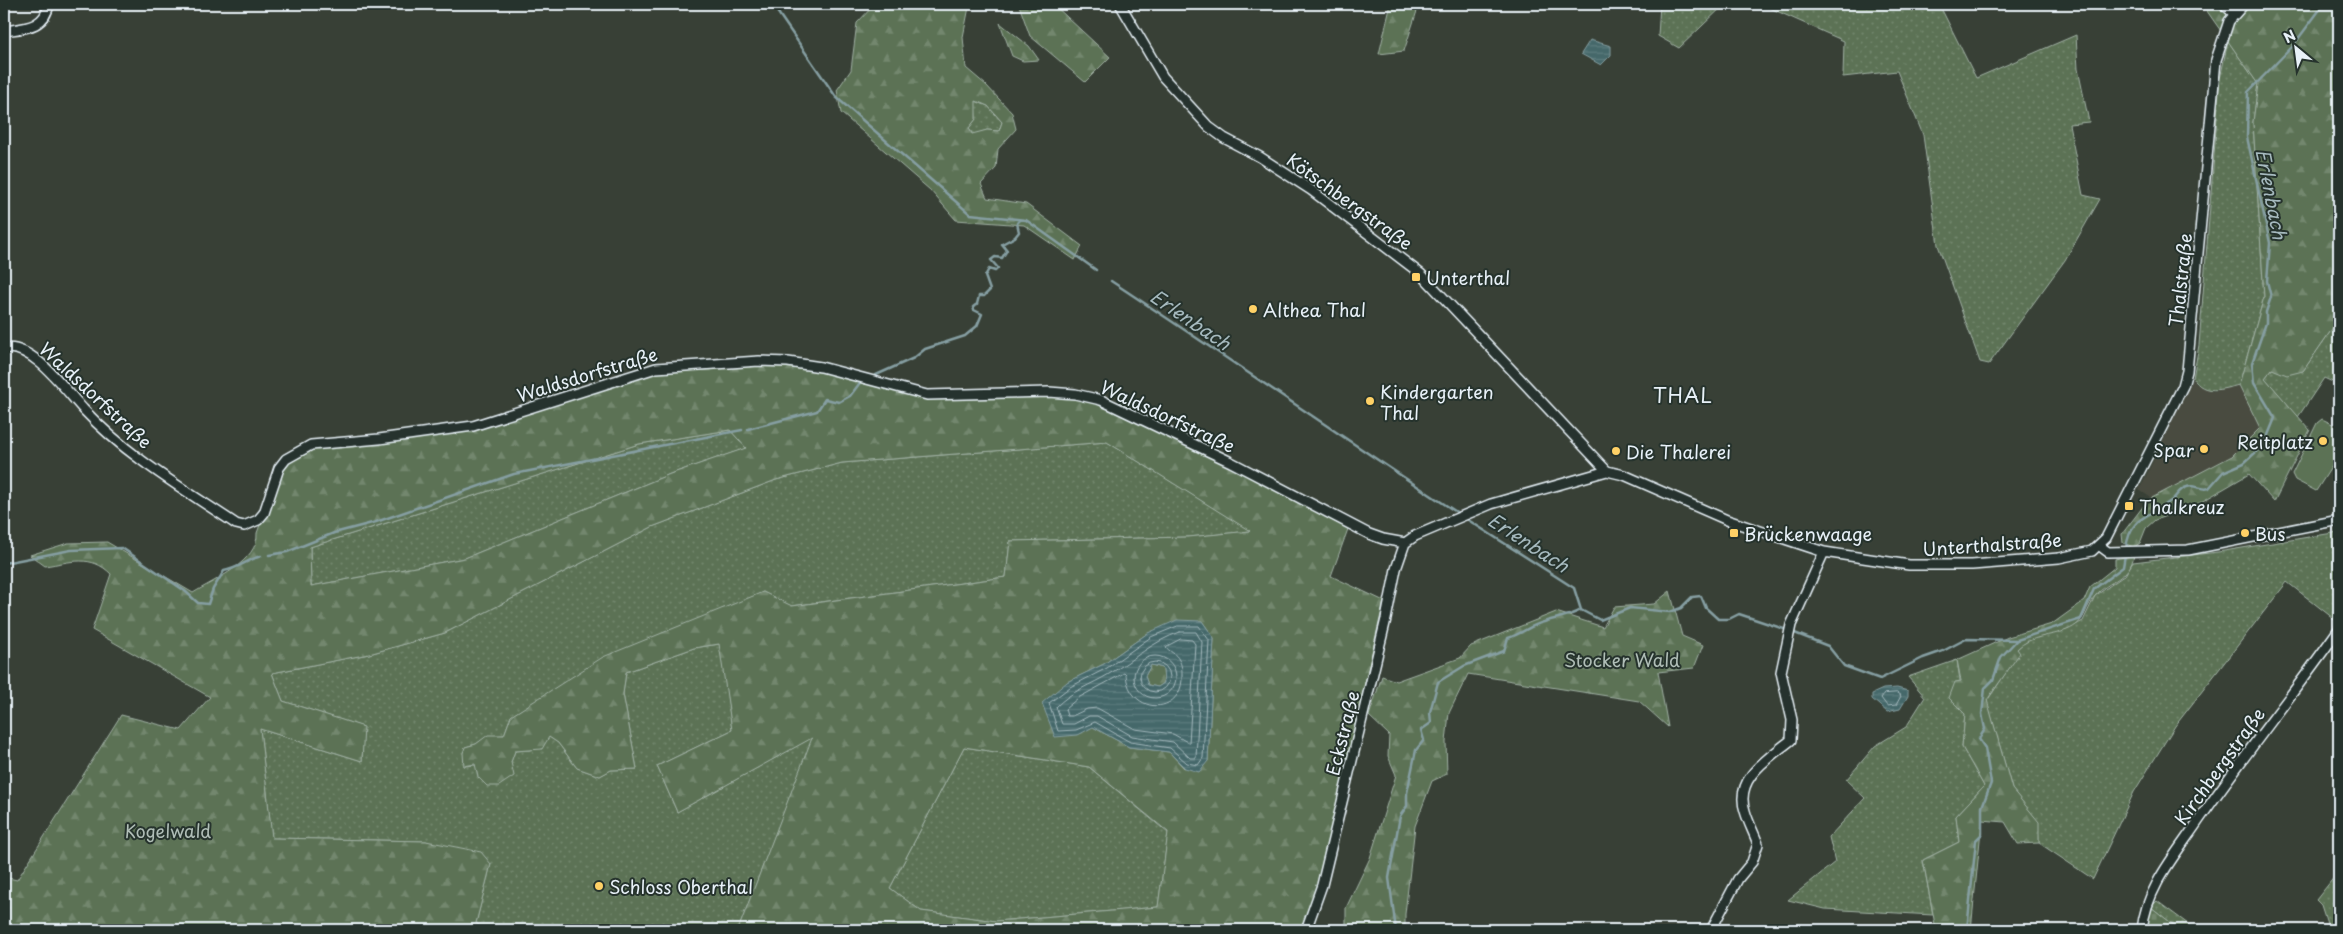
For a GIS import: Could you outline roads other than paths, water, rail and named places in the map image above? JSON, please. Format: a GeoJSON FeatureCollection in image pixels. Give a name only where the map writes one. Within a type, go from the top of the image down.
{"type":"FeatureCollection","features":[{"type":"Feature","properties":{"kind":"street"},"geometry":{"type":"LineString","coordinates":[[4,31],[37,25],[47,11],[48,4]]}},
{"type":"Feature","properties":{"kind":"street","name":"Kötschbergstraße"},"geometry":{"type":"LineString","coordinates":[[1120,4],[1163,77],[1209,126],[1224,138],[1260,157],[1311,190],[1421,274],[1608,471]]}},
{"type":"Feature","properties":{"kind":"street"},"geometry":{"type":"LineString","coordinates":[[2224,4],[2234,14]]}},
{"type":"Feature","properties":{"kind":"street","name":"Thalstraße"},"geometry":{"type":"LineString","coordinates":[[2100,546],[2106,538],[2183,386],[2187,371],[2216,60],[2225,29],[2234,14],[2244,4]]}},
{"type":"Feature","properties":{"kind":"street","name":"Waldsdorfstraße"},"geometry":{"type":"LineString","coordinates":[[4,349],[14,347],[25,350],[46,369],[91,418],[135,457],[236,524],[244,526],[258,520],[264,513],[279,468],[286,459],[311,445],[379,439],[473,426],[656,368],[759,361],[788,362],[821,367],[926,395],[1049,392],[1075,394],[1100,400],[1231,462],[1369,534],[1405,543]]}},
{"type":"Feature","properties":{"kind":"street"},"geometry":{"type":"LineString","coordinates":[[1405,543],[1415,536],[1468,513],[1608,471]]}},
{"type":"Feature","properties":{"kind":"street","name":"Unterthalstraße"},"geometry":{"type":"LineString","coordinates":[[1608,471],[1624,475],[1727,520],[1824,552],[1909,565],[1972,566],[2059,558],[2083,553],[2100,546]]}},
{"type":"Feature","properties":{"kind":"street"},"geometry":{"type":"LineString","coordinates":[[2100,546],[2104,551],[2118,552],[2188,550],[2339,520]]}},
{"type":"Feature","properties":{"kind":"street","name":"Eckstraße"},"geometry":{"type":"LineString","coordinates":[[1306,930],[1322,885],[1386,619],[1396,569],[1405,543]]}},
{"type":"Feature","properties":{"kind":"street"},"geometry":{"type":"LineString","coordinates":[[1711,930],[1738,879],[1752,862],[1758,844],[1744,809],[1743,787],[1755,769],[1790,740],[1792,720],[1781,672],[1787,638],[1824,552]]}},
{"type":"Feature","properties":{"kind":"street","name":"Kirchbergstraße"},"geometry":{"type":"LineString","coordinates":[[2142,930],[2151,893],[2162,874],[2230,775],[2339,629]]}},
{"type":"Feature","properties":{"kind":"water"},"geometry":{"type":"Polygon","coordinates":[[[1590,40],[1611,46],[1611,55],[1601,65],[1581,54],[1590,40]]]}},
{"type":"Feature","properties":{"kind":"water"},"geometry":{"type":"Polygon","coordinates":[[[1177,620],[1202,621],[1214,638],[1208,761],[1199,772],[1185,768],[1169,752],[1129,747],[1093,727],[1078,735],[1055,737],[1042,703],[1067,682],[1104,664],[1148,633],[1177,620]],[[1151,665],[1145,676],[1148,685],[1158,687],[1164,683],[1163,668],[1151,665]]]}},
{"type":"Feature","properties":{"kind":"water"},"geometry":{"type":"Polygon","coordinates":[[[1897,688],[1908,691],[1908,696],[1900,709],[1887,712],[1872,699],[1872,694],[1883,689],[1897,688]]]}},
{"type":"Feature","properties":{"kind":"waterway","name":"Erlenbach"},"geometry":{"type":"LineString","coordinates":[[772,4],[836,97],[970,214],[1026,220],[1096,270]]}},
{"type":"Feature","properties":{"kind":"waterway","name":"Erlenbach"},"geometry":{"type":"LineString","coordinates":[[2126,549],[2132,530],[2142,518],[2164,506],[2184,488],[2190,486],[2204,489],[2209,488],[2223,472],[2244,463],[2256,452],[2268,435],[2275,418],[2254,383],[2252,363],[2266,323],[2266,312],[2271,297],[2267,281],[2270,243],[2247,137],[2248,92],[2292,47],[2324,4]]}},
{"type":"Feature","properties":{"kind":"waterway"},"geometry":{"type":"LineString","coordinates":[[874,376],[914,358],[925,349],[965,336],[977,326],[982,314],[974,310],[973,307],[977,304],[979,296],[984,296],[990,290],[985,276],[989,269],[995,271],[998,268],[991,260],[995,257],[1002,258],[1007,250],[1002,244],[1015,237],[1019,232],[1017,223],[1020,220]]}},
{"type":"Feature","properties":{"kind":"waterway","name":"Erlenbach"},"geometry":{"type":"LineString","coordinates":[[1111,281],[1461,515]]}},
{"type":"Feature","properties":{"kind":"waterway"},"geometry":{"type":"LineString","coordinates":[[748,429],[817,411],[825,399],[839,402],[850,396],[859,384]]}},
{"type":"Feature","properties":{"kind":"waterway"},"geometry":{"type":"LineString","coordinates":[[269,555],[287,552],[334,533],[376,522],[514,474],[742,430]]}},
{"type":"Feature","properties":{"kind":"waterway","name":"Erlenbach"},"geometry":{"type":"LineString","coordinates":[[1465,518],[1574,588],[1581,610],[1600,620],[1630,608],[1670,612],[1681,608],[1692,597],[1701,596],[1706,608],[1718,619],[1729,619],[1739,614],[1787,630]]}},
{"type":"Feature","properties":{"kind":"waterway"},"geometry":{"type":"LineString","coordinates":[[4,563],[71,550],[122,548],[185,591],[198,603],[208,604],[213,589],[224,571],[261,556]]}},
{"type":"Feature","properties":{"kind":"waterway","name":"Erlenbach"},"geometry":{"type":"LineString","coordinates":[[1792,632],[1828,646],[1844,666],[1880,679],[1966,639],[2017,640],[2081,619],[2094,589],[2123,567],[2125,555]]}},
{"type":"Feature","properties":{"kind":"waterway"},"geometry":{"type":"LineString","coordinates":[[1396,930],[1389,878],[1400,816],[1407,806],[1407,793],[1416,750],[1424,740],[1421,730],[1431,723],[1430,712],[1438,682],[1464,666],[1504,651],[1508,638],[1539,623],[1568,616],[1581,610]]}},
{"type":"Feature","properties":{"kind":"waterway"},"geometry":{"type":"LineString","coordinates":[[1967,930],[1976,840],[1982,834],[1982,807],[1991,783],[1985,748],[1979,739],[1985,729],[1982,714],[1985,688],[1993,680],[2001,657],[2016,641]]}},
{"type":"Feature","properties":{"kind":"place","name":"Unterthal"},"geometry":{"type":"Point","coordinates":[1416,277]}},
{"type":"Feature","properties":{"kind":"place","name":"Althea Thal"},"geometry":{"type":"Point","coordinates":[1253,309]}},
{"type":"Feature","properties":{"kind":"place","name":"Kindergarten Thal"},"geometry":{"type":"Point","coordinates":[1370,401]}},
{"type":"Feature","properties":{"kind":"place","name":"Reitplatz"},"geometry":{"type":"Point","coordinates":[2323,441]}},
{"type":"Feature","properties":{"kind":"place","name":"Spar"},"geometry":{"type":"Point","coordinates":[2204,449]}},
{"type":"Feature","properties":{"kind":"place","name":"Die Thalerei"},"geometry":{"type":"Point","coordinates":[1616,451]}},
{"type":"Feature","properties":{"kind":"place","name":"Thalkreuz"},"geometry":{"type":"Point","coordinates":[2129,506]}},
{"type":"Feature","properties":{"kind":"place","name":"Brückenwaage"},"geometry":{"type":"Point","coordinates":[1734,533]}},
{"type":"Feature","properties":{"kind":"place","name":"Bus"},"geometry":{"type":"Point","coordinates":[2245,533]}},
{"type":"Feature","properties":{"kind":"place","name":"Schloss Oberthal"},"geometry":{"type":"Point","coordinates":[599,886]}},
{"type":"Feature","properties":{"kind":"district","name":"THAL"},"geometry":{"type":"Point","coordinates":[1683,395]}},
{"type":"Feature","properties":{"kind":"park label","name":"Stocker Wald"},"geometry":{"type":"Point","coordinates":[1622,659]}},
{"type":"Feature","properties":{"kind":"park label","name":"Kogelwald"},"geometry":{"type":"Point","coordinates":[168,830]}}]}
